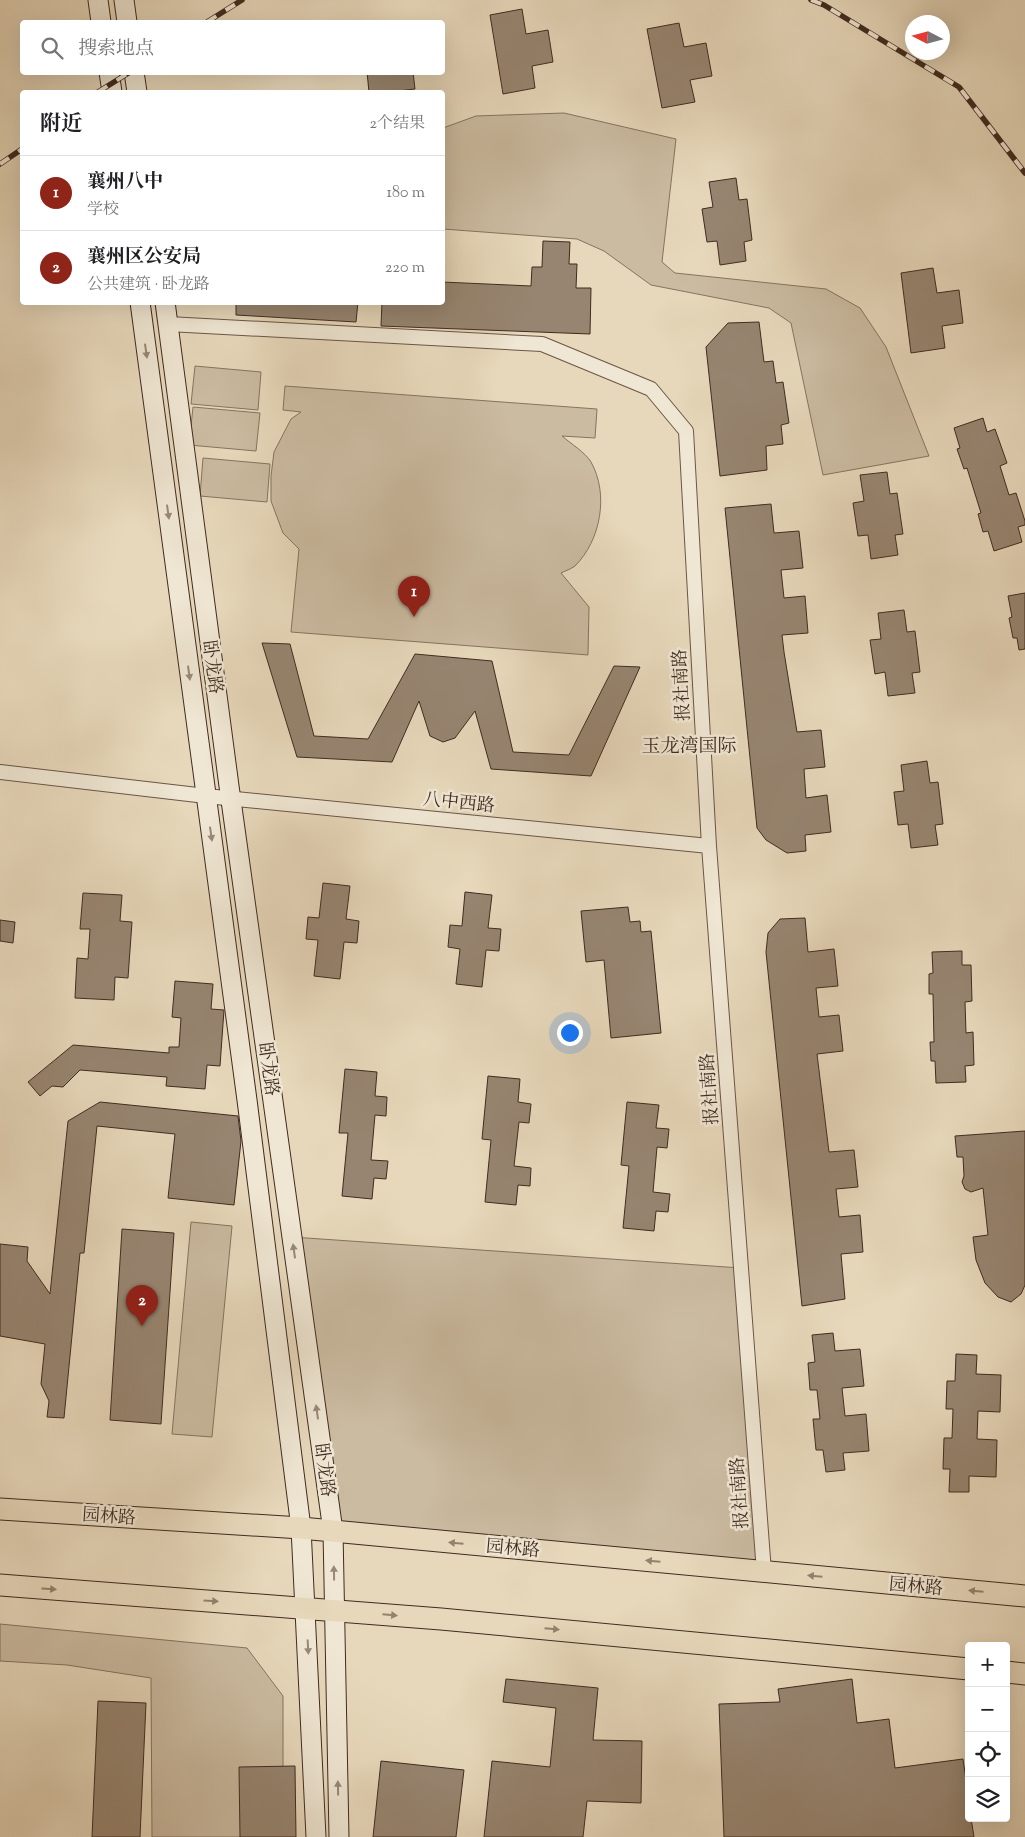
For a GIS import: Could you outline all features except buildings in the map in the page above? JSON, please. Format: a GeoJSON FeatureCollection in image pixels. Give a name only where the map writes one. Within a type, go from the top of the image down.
{"type":"FeatureCollection","features":[{"type":"Feature","properties":{"kind":"main road"},"geometry":{"type":"LineString","coordinates":[[98,0],[101,20]]}},
{"type":"Feature","properties":{"kind":"main road"},"geometry":{"type":"LineString","coordinates":[[124,0],[127,20]]}},
{"type":"Feature","properties":{"kind":"main road"},"geometry":{"type":"LineString","coordinates":[[109,75],[112,90]]}},
{"type":"Feature","properties":{"kind":"main road"},"geometry":{"type":"LineString","coordinates":[[134,75],[137,90]]}},
{"type":"Feature","properties":{"kind":"main road","name":"卧龙路"},"geometry":{"type":"LineString","coordinates":[[140,305],[245,1090],[301,1528],[316,1837]]}},
{"type":"Feature","properties":{"kind":"main road","name":"卧龙路"},"geometry":{"type":"LineString","coordinates":[[165,305],[231,798],[333,1531],[339,1837]]}},
{"type":"Feature","properties":{"kind":"main road","name":"园林路"},"geometry":{"type":"LineString","coordinates":[[0,1509],[301,1528],[1025,1596]]}},
{"type":"Feature","properties":{"kind":"main road"},"geometry":{"type":"LineString","coordinates":[[0,1585],[335,1610],[965,1669]]}},
{"type":"Feature","properties":{"kind":"main road"},"geometry":{"type":"LineString","coordinates":[[1010,1672],[1025,1674]]}},
{"type":"Feature","properties":{"kind":"street","name":"报社南路"},"geometry":{"type":"LineString","coordinates":[[168,324],[542,344],[651,389],[686,431],[709,846],[764,1572]]}},
{"type":"Feature","properties":{"kind":"street","name":"八中西路"},"geometry":{"type":"LineString","coordinates":[[0,772],[206,796],[709,846]]}},
{"type":"Feature","properties":{"kind":"shaded area"},"geometry":{"type":"Polygon","coordinates":[[[564,113],[676,139],[662,262],[675,273],[826,289],[860,308],[886,347],[929,456],[823,475],[791,323],[769,308],[651,285],[604,251],[577,239],[445,229],[445,127],[476,116],[564,113]]]}},
{"type":"Feature","properties":{"kind":"shaded area"},"geometry":{"type":"Polygon","coordinates":[[[195,366],[261,372],[258,410],[191,404],[195,366]]]}},
{"type":"Feature","properties":{"kind":"shaded area"},"geometry":{"type":"Polygon","coordinates":[[[285,386],[597,409],[595,438],[562,436],[589,459],[597,475],[600,488],[600,516],[591,543],[575,566],[561,573],[589,607],[588,655],[291,632],[299,549],[283,533],[271,501],[271,476],[274,452],[291,419],[301,412],[283,410],[285,386]]]}},
{"type":"Feature","properties":{"kind":"shaded area"},"geometry":{"type":"Polygon","coordinates":[[[193,407],[260,413],[256,451],[189,445],[193,407]]]}},
{"type":"Feature","properties":{"kind":"shaded area"},"geometry":{"type":"Polygon","coordinates":[[[203,458],[270,464],[267,502],[200,496],[203,458]]]}},
{"type":"Feature","properties":{"kind":"shaded area"},"geometry":{"type":"Polygon","coordinates":[[[191,1222],[232,1226],[212,1437],[172,1434],[191,1222]]]}},
{"type":"Feature","properties":{"kind":"shaded area"},"geometry":{"type":"Polygon","coordinates":[[[292,1237],[741,1268],[764,1572],[333,1531],[292,1237]]]}},
{"type":"Feature","properties":{"kind":"shaded area"},"geometry":{"type":"Polygon","coordinates":[[[0,1624],[247,1648],[283,1696],[283,1766],[240,1837],[152,1837],[151,1678],[67,1665],[0,1661],[0,1624]]]}},
{"type":"Feature","properties":{"kind":"railway"},"geometry":{"type":"LineString","coordinates":[[210,20],[242,0]]}},
{"type":"Feature","properties":{"kind":"railway"},"geometry":{"type":"LineString","coordinates":[[811,0],[824,5],[959,87],[1025,173]]}},
{"type":"Feature","properties":{"kind":"railway"},"geometry":{"type":"LineString","coordinates":[[101,90],[125,75]]}},
{"type":"Feature","properties":{"kind":"railway"},"geometry":{"type":"LineString","coordinates":[[0,164],[20,150]]}},
{"type":"Feature","properties":{"kind":"place","name":"襄州八中"},"geometry":{"type":"Point","coordinates":[414,617]}},
{"type":"Feature","properties":{"kind":"place","name":"襄州区公安局"},"geometry":{"type":"Point","coordinates":[142,1326]}},
{"type":"Feature","properties":{"kind":"district","name":"玉龙湾国际"},"geometry":{"type":"Point","coordinates":[689,745]}}]}
